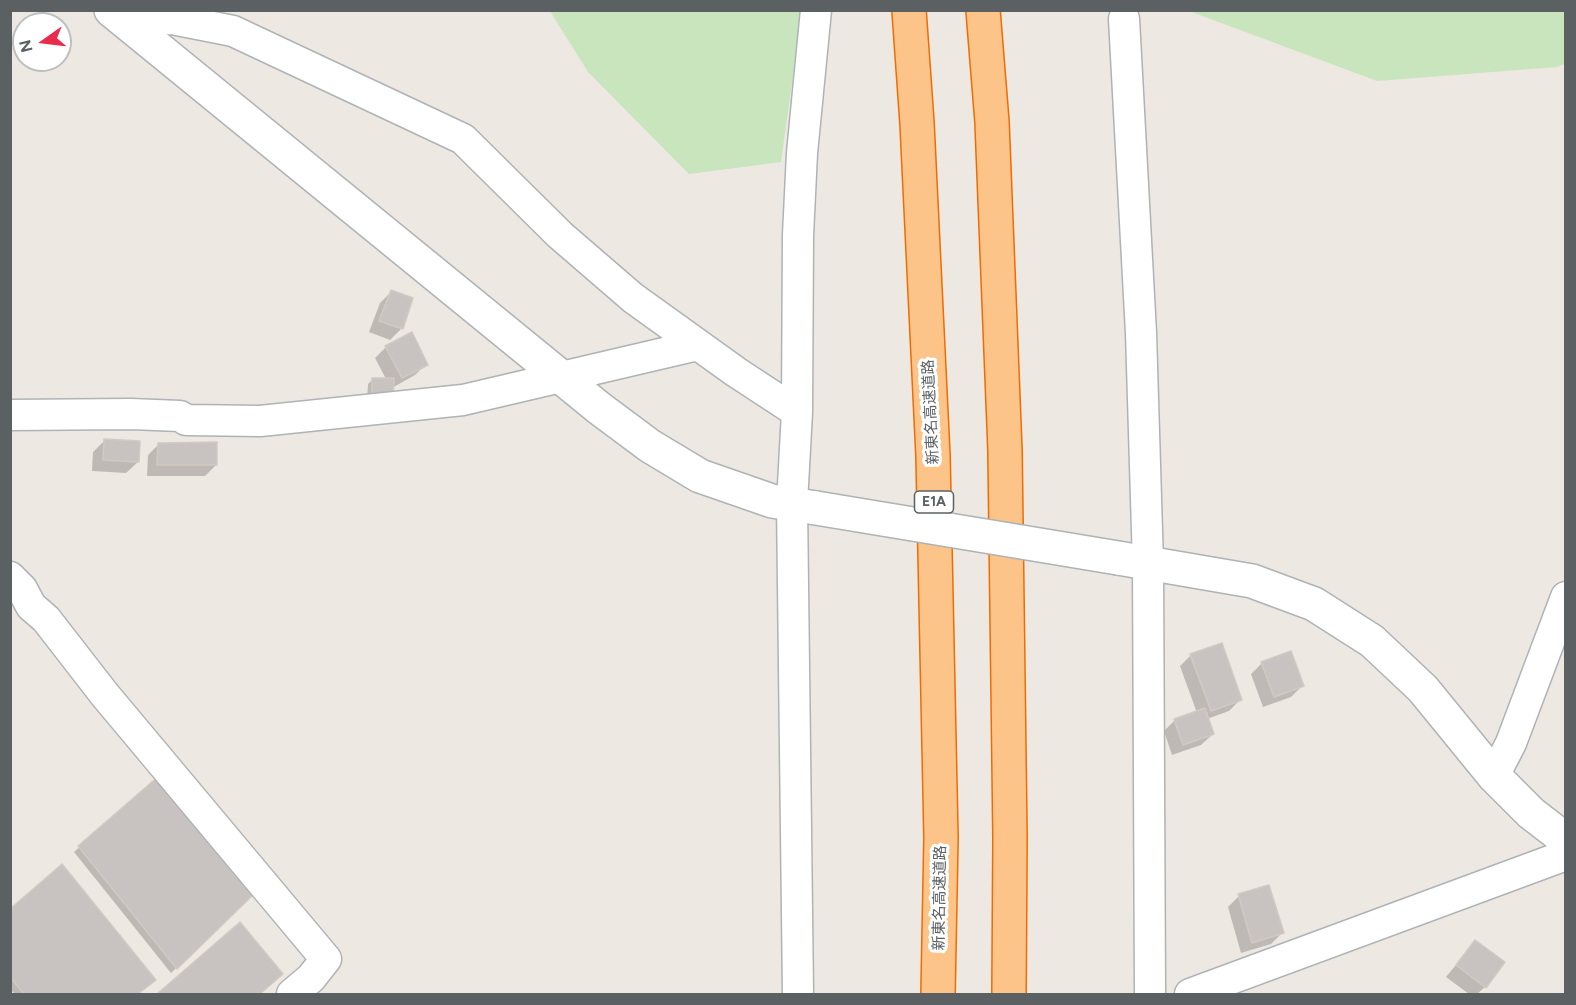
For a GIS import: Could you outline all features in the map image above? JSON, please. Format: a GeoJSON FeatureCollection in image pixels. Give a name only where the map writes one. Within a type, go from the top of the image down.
{"type":"FeatureCollection","features":[{"type":"Feature","properties":{"kind":"highway","name":"新東名高速道路"},"geometry":{"type":"LineString","coordinates":[[909,10],[917,123],[933,456],[941,838],[938,994]]}},
{"type":"Feature","properties":{"kind":"highway"},"geometry":{"type":"LineString","coordinates":[[983,10],[992,122],[1005,451],[1011,838],[1009,994]]}},
{"type":"Feature","properties":{"kind":"street"},"geometry":{"type":"LineString","coordinates":[[798,994],[804,506],[797,412],[798,235],[801,165],[816,10]]}},
{"type":"Feature","properties":{"kind":"street"},"geometry":{"type":"LineString","coordinates":[[116,15],[172,19],[233,31],[463,139],[560,235],[633,297],[698,345],[797,412]]}},
{"type":"Feature","properties":{"kind":"street"},"geometry":{"type":"LineString","coordinates":[[116,15],[599,408],[650,446],[700,476],[772,501],[1252,581],[1314,604],[1372,641],[1424,689],[1494,776],[1530,813],[1566,840]]}},
{"type":"Feature","properties":{"kind":"street"},"geometry":{"type":"LineString","coordinates":[[1124,19],[1140,322],[1133,561],[1150,994]]}},
{"type":"Feature","properties":{"kind":"street"},"geometry":{"type":"LineString","coordinates":[[10,415],[130,414],[180,417],[186,420],[260,421],[463,400],[698,345]]}},
{"type":"Feature","properties":{"kind":"street"},"geometry":{"type":"LineString","coordinates":[[10,577],[22,589],[31,606],[46,619],[105,696],[326,959],[292,994]]}},
{"type":"Feature","properties":{"kind":"street"},"geometry":{"type":"LineString","coordinates":[[1494,776],[1511,743],[1566,597]]}},
{"type":"Feature","properties":{"kind":"street"},"geometry":{"type":"LineString","coordinates":[[1190,994],[1566,855]]}},
{"type":"Feature","properties":{"kind":"green space"},"geometry":{"type":"Polygon","coordinates":[[[550,11],[802,11],[781,162],[689,174],[588,72],[550,11]]]}},
{"type":"Feature","properties":{"kind":"green space"},"geometry":{"type":"Polygon","coordinates":[[[1189,11],[1565,11],[1565,64],[1557,67],[1377,81],[1189,11]]]}},
{"type":"Feature","properties":{"kind":"building"},"geometry":{"type":"Polygon","coordinates":[[[391,290],[413,298],[403,329],[379,321],[391,290]]]}},
{"type":"Feature","properties":{"kind":"building"},"geometry":{"type":"Polygon","coordinates":[[[412,332],[428,365],[402,378],[385,346],[412,332]]]}},
{"type":"Feature","properties":{"kind":"building"},"geometry":{"type":"Polygon","coordinates":[[[372,378],[394,378],[393,398],[372,398],[372,378]]]}},
{"type":"Feature","properties":{"kind":"building"},"geometry":{"type":"Polygon","coordinates":[[[104,439],[140,441],[139,462],[103,460],[104,439]]]}},
{"type":"Feature","properties":{"kind":"building"},"geometry":{"type":"Polygon","coordinates":[[[217,442],[217,465],[157,465],[158,443],[217,442]]]}},
{"type":"Feature","properties":{"kind":"building"},"geometry":{"type":"Polygon","coordinates":[[[1222,643],[1242,700],[1211,711],[1190,654],[1222,643]]]}},
{"type":"Feature","properties":{"kind":"building"},"geometry":{"type":"Polygon","coordinates":[[[1291,651],[1304,686],[1274,697],[1261,662],[1291,651]]]}},
{"type":"Feature","properties":{"kind":"building"},"geometry":{"type":"Polygon","coordinates":[[[1205,708],[1214,734],[1183,745],[1174,719],[1205,708]]]}},
{"type":"Feature","properties":{"kind":"building"},"geometry":{"type":"Polygon","coordinates":[[[160,775],[257,891],[177,969],[78,846],[160,775]]]}},
{"type":"Feature","properties":{"kind":"building"},"geometry":{"type":"Polygon","coordinates":[[[62,864],[156,980],[138,994],[24,994],[10,977],[10,909],[62,864]]]}},
{"type":"Feature","properties":{"kind":"building"},"geometry":{"type":"Polygon","coordinates":[[[1269,885],[1284,933],[1252,943],[1238,894],[1269,885]]]}},
{"type":"Feature","properties":{"kind":"building"},"geometry":{"type":"Polygon","coordinates":[[[240,922],[283,974],[260,994],[157,994],[240,922]]]}},
{"type":"Feature","properties":{"kind":"building"},"geometry":{"type":"Polygon","coordinates":[[[1475,940],[1505,962],[1486,988],[1456,965],[1475,940]]]}}]}
